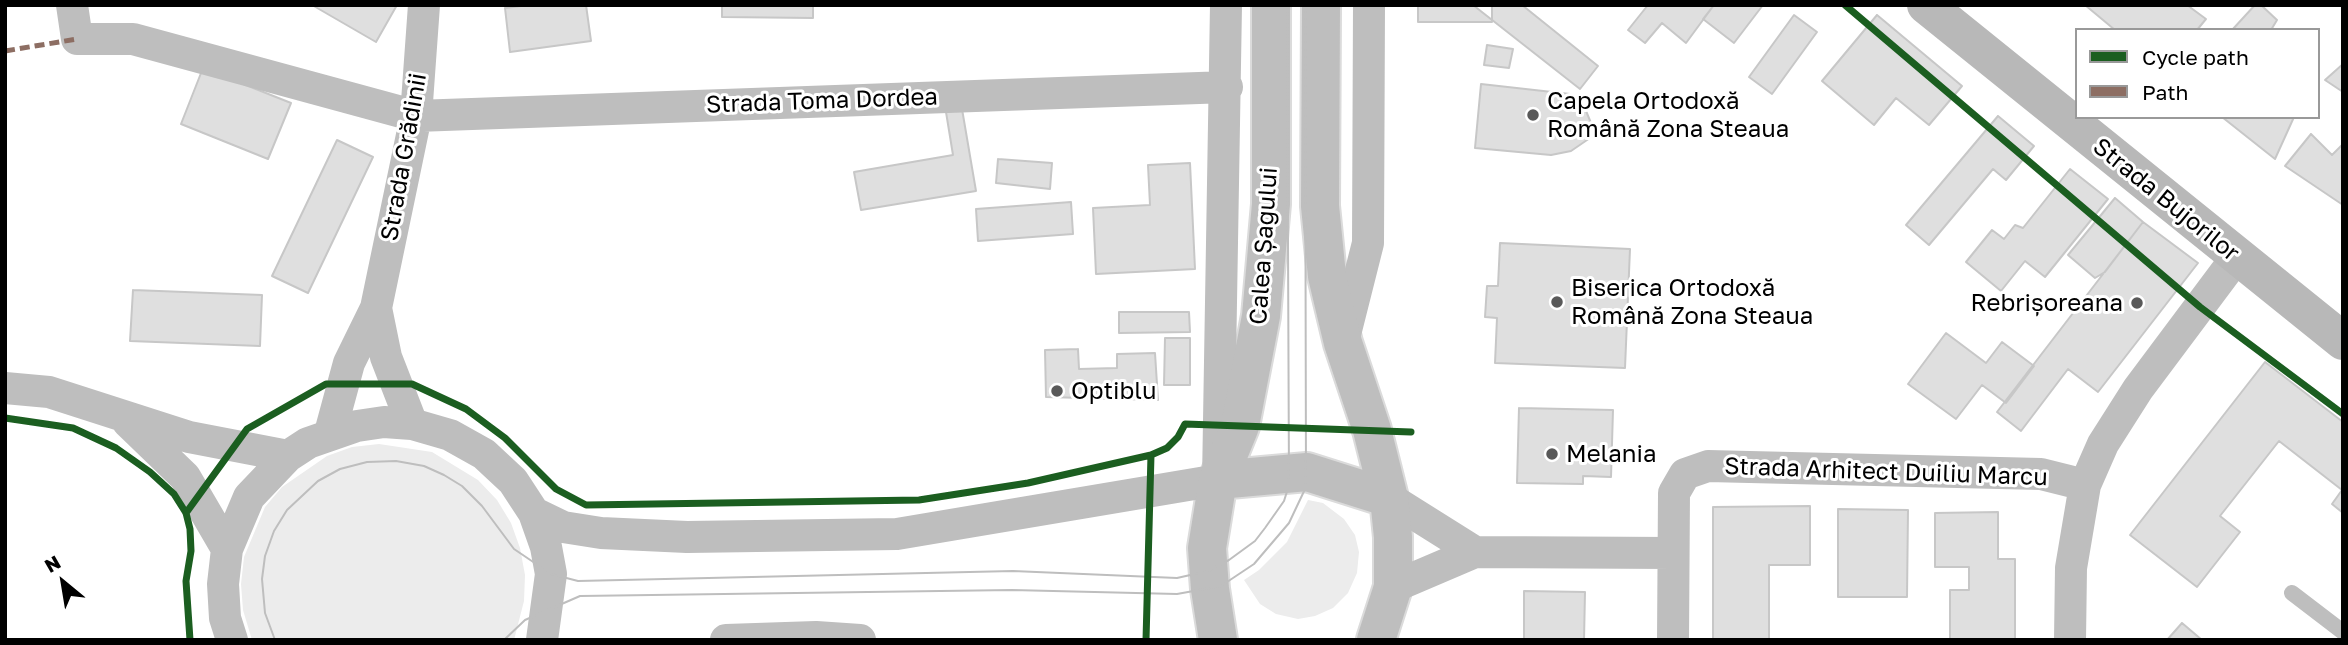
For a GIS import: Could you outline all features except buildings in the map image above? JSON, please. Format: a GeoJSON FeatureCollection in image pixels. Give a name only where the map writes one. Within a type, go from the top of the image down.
{"type":"FeatureCollection","features":[{"type":"Feature","properties":{"kind":"main road","name":"Calea Șagului"},"geometry":{"type":"LineString","coordinates":[[1218,640],[1207,548],[1217,480],[1240,426],[1261,316],[1271,204],[1271,5]]}},
{"type":"Feature","properties":{"kind":"main road","name":"Calea Șagului"},"geometry":{"type":"LineString","coordinates":[[1321,5],[1320,205],[1327,276],[1343,344],[1372,430],[1389,498],[1392,587],[1376,640]]}},
{"type":"Feature","properties":{"kind":"main road","name":"Strada Bujorilor"},"geometry":{"type":"LineString","coordinates":[[1926,5],[2236,258],[2343,341]]}},
{"type":"Feature","properties":{"kind":"main road"},"geometry":{"type":"LineString","coordinates":[[1217,480],[1307,472],[1389,498]]}},
{"type":"Feature","properties":{"kind":"street","name":"Strada Toma Dordea"},"geometry":{"type":"LineString","coordinates":[[72,5],[78,39],[133,40],[416,116],[1227,87]]}},
{"type":"Feature","properties":{"kind":"street","name":"Strada Grădinii"},"geometry":{"type":"LineString","coordinates":[[330,433],[349,363],[376,308],[416,116],[424,5]]}},
{"type":"Feature","properties":{"kind":"street","name":"Calea Șagului"},"geometry":{"type":"LineString","coordinates":[[1217,480],[1227,87],[1226,5]]}},
{"type":"Feature","properties":{"kind":"street"},"geometry":{"type":"LineString","coordinates":[[1343,344],[1368,243],[1369,5]]}},
{"type":"Feature","properties":{"kind":"street"},"geometry":{"type":"LineString","coordinates":[[2070,640],[2071,568],[2085,485],[2103,444],[2138,389],[2236,258]]}},
{"type":"Feature","properties":{"kind":"street","name":"Strada Grădinii"},"geometry":{"type":"LineString","coordinates":[[376,308],[386,357],[412,425]]}},
{"type":"Feature","properties":{"kind":"street"},"geometry":{"type":"LineString","coordinates":[[5,388],[49,392],[189,437],[288,456]]}},
{"type":"Feature","properties":{"kind":"street"},"geometry":{"type":"LineString","coordinates":[[121,416],[186,477],[227,549]]}},
{"type":"Feature","properties":{"kind":"street"},"geometry":{"type":"LineString","coordinates":[[224,632],[223,584],[227,549],[249,497],[288,456],[330,433],[384,422],[412,425],[450,435],[484,454],[513,481],[534,513],[546,547],[551,574],[542,640]]}},
{"type":"Feature","properties":{"kind":"street","name":"Strada Arhitect Duiliu Marcu"},"geometry":{"type":"LineString","coordinates":[[1673,640],[1674,494],[1685,474],[1708,466],[2041,474],[2085,485]]}},
{"type":"Feature","properties":{"kind":"street"},"geometry":{"type":"LineString","coordinates":[[534,513],[563,527],[601,533],[687,537],[897,534],[1217,480]]}},
{"type":"Feature","properties":{"kind":"street"},"geometry":{"type":"LineString","coordinates":[[1389,498],[1475,552]]}},
{"type":"Feature","properties":{"kind":"street"},"geometry":{"type":"LineString","coordinates":[[1392,587],[1475,552],[1673,553]]}},
{"type":"Feature","properties":{"kind":"street"},"geometry":{"type":"LineString","coordinates":[[726,640],[816,637],[860,640]]}},
{"type":"Feature","properties":{"kind":"lane"},"geometry":{"type":"LineString","coordinates":[[2292,593],[2343,632]]}},
{"type":"Feature","properties":{"kind":"shaded area"},"geometry":{"type":"Polygon","coordinates":[[[379,444],[432,452],[478,480],[497,500],[511,523],[520,548],[525,575],[524,601],[514,640],[252,640],[243,610],[241,584],[244,557],[265,507],[282,487],[327,456],[352,447],[379,444]]]}},
{"type":"Feature","properties":{"kind":"shaded area"},"geometry":{"type":"Polygon","coordinates":[[[1308,500],[1323,503],[1344,519],[1355,535],[1359,552],[1357,573],[1348,593],[1333,608],[1315,616],[1298,619],[1276,614],[1260,604],[1244,580],[1259,570],[1287,542],[1308,500]]]}},
{"type":"Feature","properties":{"kind":"tram line"},"geometry":{"type":"LineString","coordinates":[[275,640],[265,613],[262,579],[265,556],[274,531],[287,510],[318,481],[340,469],[367,462],[396,461],[424,466],[444,475],[462,486],[482,506],[514,549],[551,574],[578,581],[1013,571],[1177,578],[1208,571],[1229,560],[1255,541],[1284,501],[1289,485],[1287,5]]}},
{"type":"Feature","properties":{"kind":"tram line"},"geometry":{"type":"LineString","coordinates":[[504,640],[525,620],[580,596],[1012,590],[1177,594],[1221,586],[1254,564],[1289,523],[1306,487],[1305,5]]}},
{"type":"Feature","properties":{"kind":"marked path"},"geometry":{"type":"LineString","coordinates":[[5,51],[77,39]]}},
{"type":"Feature","properties":{"kind":"cycle path"},"geometry":{"type":"LineString","coordinates":[[1845,5],[2200,307],[2343,414]]}},
{"type":"Feature","properties":{"kind":"cycle path"},"geometry":{"type":"LineString","coordinates":[[186,513],[247,429],[326,384],[412,384],[466,409],[505,438],[556,489],[586,505],[919,500],[1028,483],[1151,455],[1167,448],[1178,437],[1185,424],[1411,432]]}},
{"type":"Feature","properties":{"kind":"cycle path"},"geometry":{"type":"LineString","coordinates":[[5,418],[73,428],[116,448],[150,472],[174,494],[186,513],[190,529],[191,551],[186,581],[190,640]]}},
{"type":"Feature","properties":{"kind":"cycle path"},"geometry":{"type":"LineString","coordinates":[[1146,640],[1151,455]]}},
{"type":"Feature","properties":{"kind":"place","name":"Capela Ortodoxă Română Zona Steaua"},"geometry":{"type":"Point","coordinates":[1533,115]}},
{"type":"Feature","properties":{"kind":"place","name":"Biserica Ortodoxă Română Zona Steaua"},"geometry":{"type":"Point","coordinates":[1557,302]}},
{"type":"Feature","properties":{"kind":"place","name":"Rebrișoreana"},"geometry":{"type":"Point","coordinates":[2137,303]}},
{"type":"Feature","properties":{"kind":"place","name":"Optiblu"},"geometry":{"type":"Point","coordinates":[1057,391]}},
{"type":"Feature","properties":{"kind":"place","name":"Melania"},"geometry":{"type":"Point","coordinates":[1552,454]}}]}
